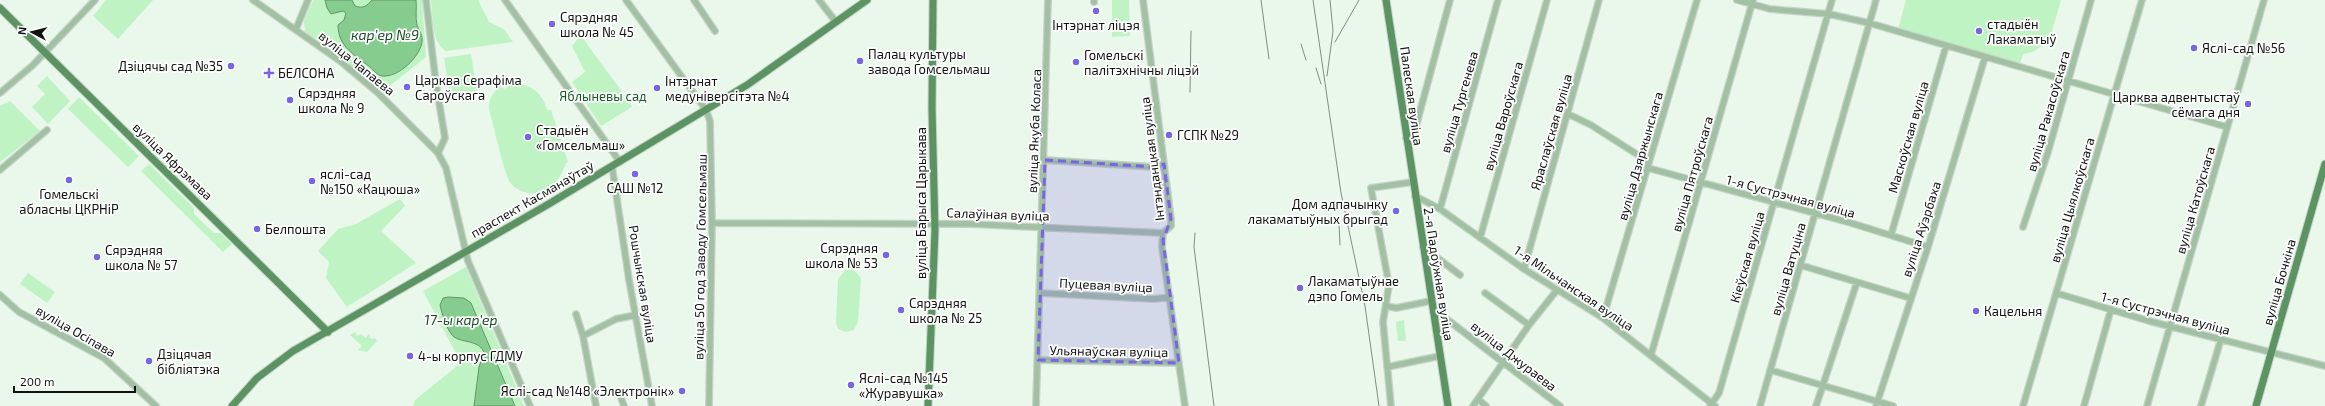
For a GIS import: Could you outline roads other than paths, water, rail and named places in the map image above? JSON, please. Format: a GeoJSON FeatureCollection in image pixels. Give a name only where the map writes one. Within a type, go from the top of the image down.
{"type":"FeatureCollection","features":[{"type":"Feature","properties":{"kind":"main road","name":"праспект Касманаўтаў"},"geometry":{"type":"LineString","coordinates":[[232,406],[257,378],[273,365],[620,162],[747,85],[867,0]]}},
{"type":"Feature","properties":{"kind":"main road","name":"вуліца Барыса Царыкава"},"geometry":{"type":"LineString","coordinates":[[928,406],[935,223],[932,109],[933,0]]}},
{"type":"Feature","properties":{"kind":"main road","name":"Палеская вуліца"},"geometry":{"type":"LineString","coordinates":[[1386,0],[1415,196]]}},
{"type":"Feature","properties":{"kind":"main road","name":"вуліца Яфрэмава"},"geometry":{"type":"LineString","coordinates":[[0,8],[328,332]]}},
{"type":"Feature","properties":{"kind":"main road","name":"вуліца Бочкіна"},"geometry":{"type":"LineString","coordinates":[[2256,406],[2325,164]]}},
{"type":"Feature","properties":{"kind":"main road","name":"2-я Падоўжная вуліца"},"geometry":{"type":"LineString","coordinates":[[1415,196],[1448,406]]}},
{"type":"Feature","properties":{"kind":"street"},"geometry":{"type":"LineString","coordinates":[[0,93],[33,66],[44,52],[95,0]]}},
{"type":"Feature","properties":{"kind":"street","name":"вуліца Чапаева"},"geometry":{"type":"LineString","coordinates":[[253,0],[340,61],[367,83],[438,153],[446,168],[466,252],[530,406]]}},
{"type":"Feature","properties":{"kind":"street"},"geometry":{"type":"LineString","coordinates":[[296,30],[308,0]]}},
{"type":"Feature","properties":{"kind":"street"},"geometry":{"type":"LineString","coordinates":[[426,0],[435,76],[445,138],[438,153]]}},
{"type":"Feature","properties":{"kind":"street"},"geometry":{"type":"LineString","coordinates":[[505,0],[620,162]]}},
{"type":"Feature","properties":{"kind":"street"},"geometry":{"type":"LineString","coordinates":[[626,0],[706,110]]}},
{"type":"Feature","properties":{"kind":"street"},"geometry":{"type":"LineString","coordinates":[[694,0],[715,31]]}},
{"type":"Feature","properties":{"kind":"street"},"geometry":{"type":"LineString","coordinates":[[819,0],[836,22]]}},
{"type":"Feature","properties":{"kind":"street","name":"вуліца Якуба Коласа"},"geometry":{"type":"LineString","coordinates":[[1036,406],[1041,226],[1045,160],[1048,0]]}},
{"type":"Feature","properties":{"kind":"street","name":"Інтэнданцкая вуліца"},"geometry":{"type":"LineString","coordinates":[[1143,0],[1171,219],[1171,226],[1164,233],[1162,246],[1185,406]]}},
{"type":"Feature","properties":{"kind":"street"},"geometry":{"type":"LineString","coordinates":[[1406,138],[1415,130],[1450,0]]}},
{"type":"Feature","properties":{"kind":"street","name":"вуліца Тургенева"},"geometry":{"type":"LineString","coordinates":[[1440,209],[1498,0]]}},
{"type":"Feature","properties":{"kind":"street","name":"вуліца Вароўскага"},"geometry":{"type":"LineString","coordinates":[[1480,238],[1547,0]]}},
{"type":"Feature","properties":{"kind":"street","name":"Яраслаўская вуліца"},"geometry":{"type":"LineString","coordinates":[[1524,269],[1599,0]]}},
{"type":"Feature","properties":{"kind":"street","name":"вуліца Дзяржынскага"},"geometry":{"type":"LineString","coordinates":[[1603,318],[1697,0]]}},
{"type":"Feature","properties":{"kind":"street"},"geometry":{"type":"LineString","coordinates":[[1737,0],[1752,2],[1770,9],[1829,14],[1869,23],[1985,58],[2227,127]]}},
{"type":"Feature","properties":{"kind":"street","name":"Кіеўская вуліца"},"geometry":{"type":"LineString","coordinates":[[1712,405],[1719,393],[1832,0]]}},
{"type":"Feature","properties":{"kind":"street","name":"вуліца Ватуціна"},"geometry":{"type":"LineString","coordinates":[[1760,406],[1876,0]]}},
{"type":"Feature","properties":{"kind":"street","name":"вуліца Ракасоўскага"},"geometry":{"type":"LineString","coordinates":[[2023,228],[2048,152],[2091,0]]}},
{"type":"Feature","properties":{"kind":"street","name":"вуліца Цыялкоўскага"},"geometry":{"type":"LineString","coordinates":[[2023,406],[2142,0]]}},
{"type":"Feature","properties":{"kind":"street","name":"вуліца Катоўскага"},"geometry":{"type":"LineString","coordinates":[[2148,406],[2264,0]]}},
{"type":"Feature","properties":{"kind":"street","name":"вуліца Пятроўскага"},"geometry":{"type":"LineString","coordinates":[[1651,355],[1752,2]]}},
{"type":"Feature","properties":{"kind":"street","name":"Маскоўская вуліца"},"geometry":{"type":"LineString","coordinates":[[1891,235],[1946,46]]}},
{"type":"Feature","properties":{"kind":"street","name":"вуліца Аўэрбаха"},"geometry":{"type":"LineString","coordinates":[[1876,404],[1928,247],[1985,58]]}},
{"type":"Feature","properties":{"kind":"street","name":"вуліца 50 год Заводу Гомсельмаш"},"geometry":{"type":"LineString","coordinates":[[706,110],[710,121],[712,139],[709,406]]}},
{"type":"Feature","properties":{"kind":"street","name":"1-я Сустрэчная вуліца"},"geometry":{"type":"LineString","coordinates":[[1568,114],[1591,125],[1649,165],[1774,204],[1891,235],[1928,247]]}},
{"type":"Feature","properties":{"kind":"street"},"geometry":{"type":"LineString","coordinates":[[0,170],[47,130]]}},
{"type":"Feature","properties":{"kind":"street"},"geometry":{"type":"LineString","coordinates":[[1045,160],[1154,166],[1164,164]]}},
{"type":"Feature","properties":{"kind":"street","name":"Рошчынская вуліца"},"geometry":{"type":"LineString","coordinates":[[612,166],[652,406]]}},
{"type":"Feature","properties":{"kind":"street"},"geometry":{"type":"LineString","coordinates":[[1391,406],[1384,322],[1389,285],[1371,188],[1413,182]]}},
{"type":"Feature","properties":{"kind":"street","name":"1-я Мільчанская вуліца"},"geometry":{"type":"LineString","coordinates":[[1415,196],[1440,209],[1524,269],[1603,318],[1712,405]]}},
{"type":"Feature","properties":{"kind":"street","name":"Салаўіная вуліца"},"geometry":{"type":"LineString","coordinates":[[712,223],[935,223],[1041,226],[1164,233]]}},
{"type":"Feature","properties":{"kind":"street"},"geometry":{"type":"LineString","coordinates":[[1423,247],[1460,275]]}},
{"type":"Feature","properties":{"kind":"street"},"geometry":{"type":"LineString","coordinates":[[1800,265],[1910,298]]}},
{"type":"Feature","properties":{"kind":"street"},"geometry":{"type":"LineString","coordinates":[[1816,406],[1857,282]]}},
{"type":"Feature","properties":{"kind":"street"},"geometry":{"type":"LineString","coordinates":[[1473,406],[1529,325],[1557,290]]}},
{"type":"Feature","properties":{"kind":"street","name":"Пуцевая вуліца"},"geometry":{"type":"LineString","coordinates":[[1040,293],[1154,299],[1170,297]]}},
{"type":"Feature","properties":{"kind":"street"},"geometry":{"type":"LineString","coordinates":[[1485,293],[1529,325]]}},
{"type":"Feature","properties":{"kind":"street","name":"1-я Сустрэчная вуліца"},"geometry":{"type":"LineString","coordinates":[[2056,293],[2271,354],[2325,366]]}},
{"type":"Feature","properties":{"kind":"street","name":"вуліца Осіпава"},"geometry":{"type":"LineString","coordinates":[[0,295],[19,312],[104,358],[156,406]]}},
{"type":"Feature","properties":{"kind":"street"},"geometry":{"type":"LineString","coordinates":[[1387,306],[1396,308],[1431,301]]}},
{"type":"Feature","properties":{"kind":"street"},"geometry":{"type":"LineString","coordinates":[[2084,406],[2111,309]]}},
{"type":"Feature","properties":{"kind":"street","name":"вуліца Джураева"},"geometry":{"type":"LineString","coordinates":[[1433,312],[1444,316],[1560,406]]}},
{"type":"Feature","properties":{"kind":"street"},"geometry":{"type":"LineString","coordinates":[[576,314],[583,336],[596,406]]}},
{"type":"Feature","properties":{"kind":"street"},"geometry":{"type":"LineString","coordinates":[[583,336],[616,319],[636,315]]}},
{"type":"Feature","properties":{"kind":"street"},"geometry":{"type":"LineString","coordinates":[[2201,406],[2221,339]]}},
{"type":"Feature","properties":{"kind":"street","name":"2-я Падоўжная вуліца"},"geometry":{"type":"LineString","coordinates":[[1388,367],[1440,356]]}},
{"type":"Feature","properties":{"kind":"street","name":"Ульянаўская вуліца"},"geometry":{"type":"LineString","coordinates":[[1038,360],[1179,363]]}},
{"type":"Feature","properties":{"kind":"street"},"geometry":{"type":"LineString","coordinates":[[1770,370],[1823,385],[1876,404],[1894,406]]}},
{"type":"Feature","properties":{"kind":"street"},"geometry":{"type":"LineString","coordinates":[[620,395],[624,406]]}},
{"type":"Feature","properties":{"kind":"street"},"geometry":{"type":"LineString","coordinates":[[1478,400],[1486,406]]}},
{"type":"Feature","properties":{"kind":"water","name":"карʼер №9"},"geometry":{"type":"Polygon","coordinates":[[[325,0],[352,0],[355,6],[363,7],[372,0],[416,0],[416,22],[422,40],[417,54],[413,60],[395,74],[388,76],[379,75],[344,45],[339,33],[338,25],[344,20],[346,13],[343,11],[331,14],[327,8],[325,0]]]}},
{"type":"Feature","properties":{"kind":"water","name":"17-ы кар’ер"},"geometry":{"type":"Polygon","coordinates":[[[443,298],[464,298],[471,303],[515,406],[474,406],[479,367],[484,352],[478,345],[458,339],[449,331],[440,305],[443,298]]]}},
{"type":"Feature","properties":{"kind":"railway"},"geometry":{"type":"LineString","coordinates":[[1261,0],[1269,59]]}},
{"type":"Feature","properties":{"kind":"railway"},"geometry":{"type":"LineString","coordinates":[[1313,0],[1341,193],[1365,306],[1379,406]]}},
{"type":"Feature","properties":{"kind":"railway"},"geometry":{"type":"LineString","coordinates":[[1327,76],[1333,31],[1330,0]]}},
{"type":"Feature","properties":{"kind":"railway"},"geometry":{"type":"LineString","coordinates":[[1335,42],[1359,0]]}},
{"type":"Feature","properties":{"kind":"railway"},"geometry":{"type":"LineString","coordinates":[[1190,92],[1191,31]]}},
{"type":"Feature","properties":{"kind":"railway"},"geometry":{"type":"LineString","coordinates":[[1301,44],[1306,60]]}},
{"type":"Feature","properties":{"kind":"railway"},"geometry":{"type":"LineString","coordinates":[[1316,68],[1321,84]]}},
{"type":"Feature","properties":{"kind":"railway"},"geometry":{"type":"LineString","coordinates":[[1339,224],[1340,245]]}},
{"type":"Feature","properties":{"kind":"railway"},"geometry":{"type":"LineString","coordinates":[[1195,233],[1194,247],[1214,406]]}},
{"type":"Feature","properties":{"kind":"place","name":"Інтэрнат ліцэя"},"geometry":{"type":"Point","coordinates":[1096,11]}},
{"type":"Feature","properties":{"kind":"place","name":"Сярэдняя школа № 45"},"geometry":{"type":"Point","coordinates":[552,24]}},
{"type":"Feature","properties":{"kind":"place","name":"стадыён Лакаматыў"},"geometry":{"type":"Point","coordinates":[1979,31]}},
{"type":"Feature","properties":{"kind":"place","name":"Яслі-сад №56"},"geometry":{"type":"Point","coordinates":[2194,48]}},
{"type":"Feature","properties":{"kind":"place","name":"Палац культуры завода Гомсельмаш"},"geometry":{"type":"Point","coordinates":[860,61]}},
{"type":"Feature","properties":{"kind":"place","name":"Гомельскі палітэхнічны ліцэй"},"geometry":{"type":"Point","coordinates":[1076,62]}},
{"type":"Feature","properties":{"kind":"place","name":"Дзіцячы сад №35"},"geometry":{"type":"Point","coordinates":[231,66]}},
{"type":"Feature","properties":{"kind":"place","name":"БЕЛСОНА"},"geometry":{"type":"Point","coordinates":[269,73]}},
{"type":"Feature","properties":{"kind":"place","name":"Царква Серафіма Сароўскага"},"geometry":{"type":"Point","coordinates":[407,87]}},
{"type":"Feature","properties":{"kind":"place","name":"Інтэрнат медуніверсітэта №4"},"geometry":{"type":"Point","coordinates":[657,88]}},
{"type":"Feature","properties":{"kind":"place","name":"Сярэдняя школа № 9"},"geometry":{"type":"Point","coordinates":[290,100]}},
{"type":"Feature","properties":{"kind":"place","name":"Царква адвентыстаў сёмага дня"},"geometry":{"type":"Point","coordinates":[2248,104]}},
{"type":"Feature","properties":{"kind":"place","name":"ГСПК №29"},"geometry":{"type":"Point","coordinates":[1169,135]}},
{"type":"Feature","properties":{"kind":"place","name":"Стадыён «Гомсельмаш»"},"geometry":{"type":"Point","coordinates":[528,137]}},
{"type":"Feature","properties":{"kind":"place","name":"САШ №12"},"geometry":{"type":"Point","coordinates":[635,174]}},
{"type":"Feature","properties":{"kind":"place","name":"Гомельскі абласны ЦКРНіР"},"geometry":{"type":"Point","coordinates":[69,180]}},
{"type":"Feature","properties":{"kind":"place","name":"яслі-сад №150 «Кацюша»"},"geometry":{"type":"Point","coordinates":[312,181]}},
{"type":"Feature","properties":{"kind":"place","name":"Дом адпачынку лакаматыўных брыгад"},"geometry":{"type":"Point","coordinates":[1396,211]}},
{"type":"Feature","properties":{"kind":"place","name":"Белпошта"},"geometry":{"type":"Point","coordinates":[257,229]}},
{"type":"Feature","properties":{"kind":"place","name":"Сярэдняя школа № 53"},"geometry":{"type":"Point","coordinates":[886,255]}},
{"type":"Feature","properties":{"kind":"place","name":"Сярэдняя школа № 57"},"geometry":{"type":"Point","coordinates":[97,257]}},
{"type":"Feature","properties":{"kind":"place","name":"Лакаматыўнае дэпо Гомель"},"geometry":{"type":"Point","coordinates":[1300,288]}},
{"type":"Feature","properties":{"kind":"place","name":"Сярэдняя школа № 25"},"geometry":{"type":"Point","coordinates":[901,310]}},
{"type":"Feature","properties":{"kind":"place","name":"Кацельня"},"geometry":{"type":"Point","coordinates":[1976,311]}},
{"type":"Feature","properties":{"kind":"place","name":"4-ы корпус ГДМУ"},"geometry":{"type":"Point","coordinates":[410,356]}},
{"type":"Feature","properties":{"kind":"place","name":"Дзіцячая бібліятэка"},"geometry":{"type":"Point","coordinates":[149,361]}},
{"type":"Feature","properties":{"kind":"place","name":"Яслі-сад №145 «Журавушка»"},"geometry":{"type":"Point","coordinates":[851,385]}},
{"type":"Feature","properties":{"kind":"place","name":"Яслі-сад №148 «Электронік»"},"geometry":{"type":"Point","coordinates":[682,391]}},
{"type":"Feature","properties":{"kind":"park label","name":"Яблыневы сад"},"geometry":{"type":"Point","coordinates":[603,96]}}]}
